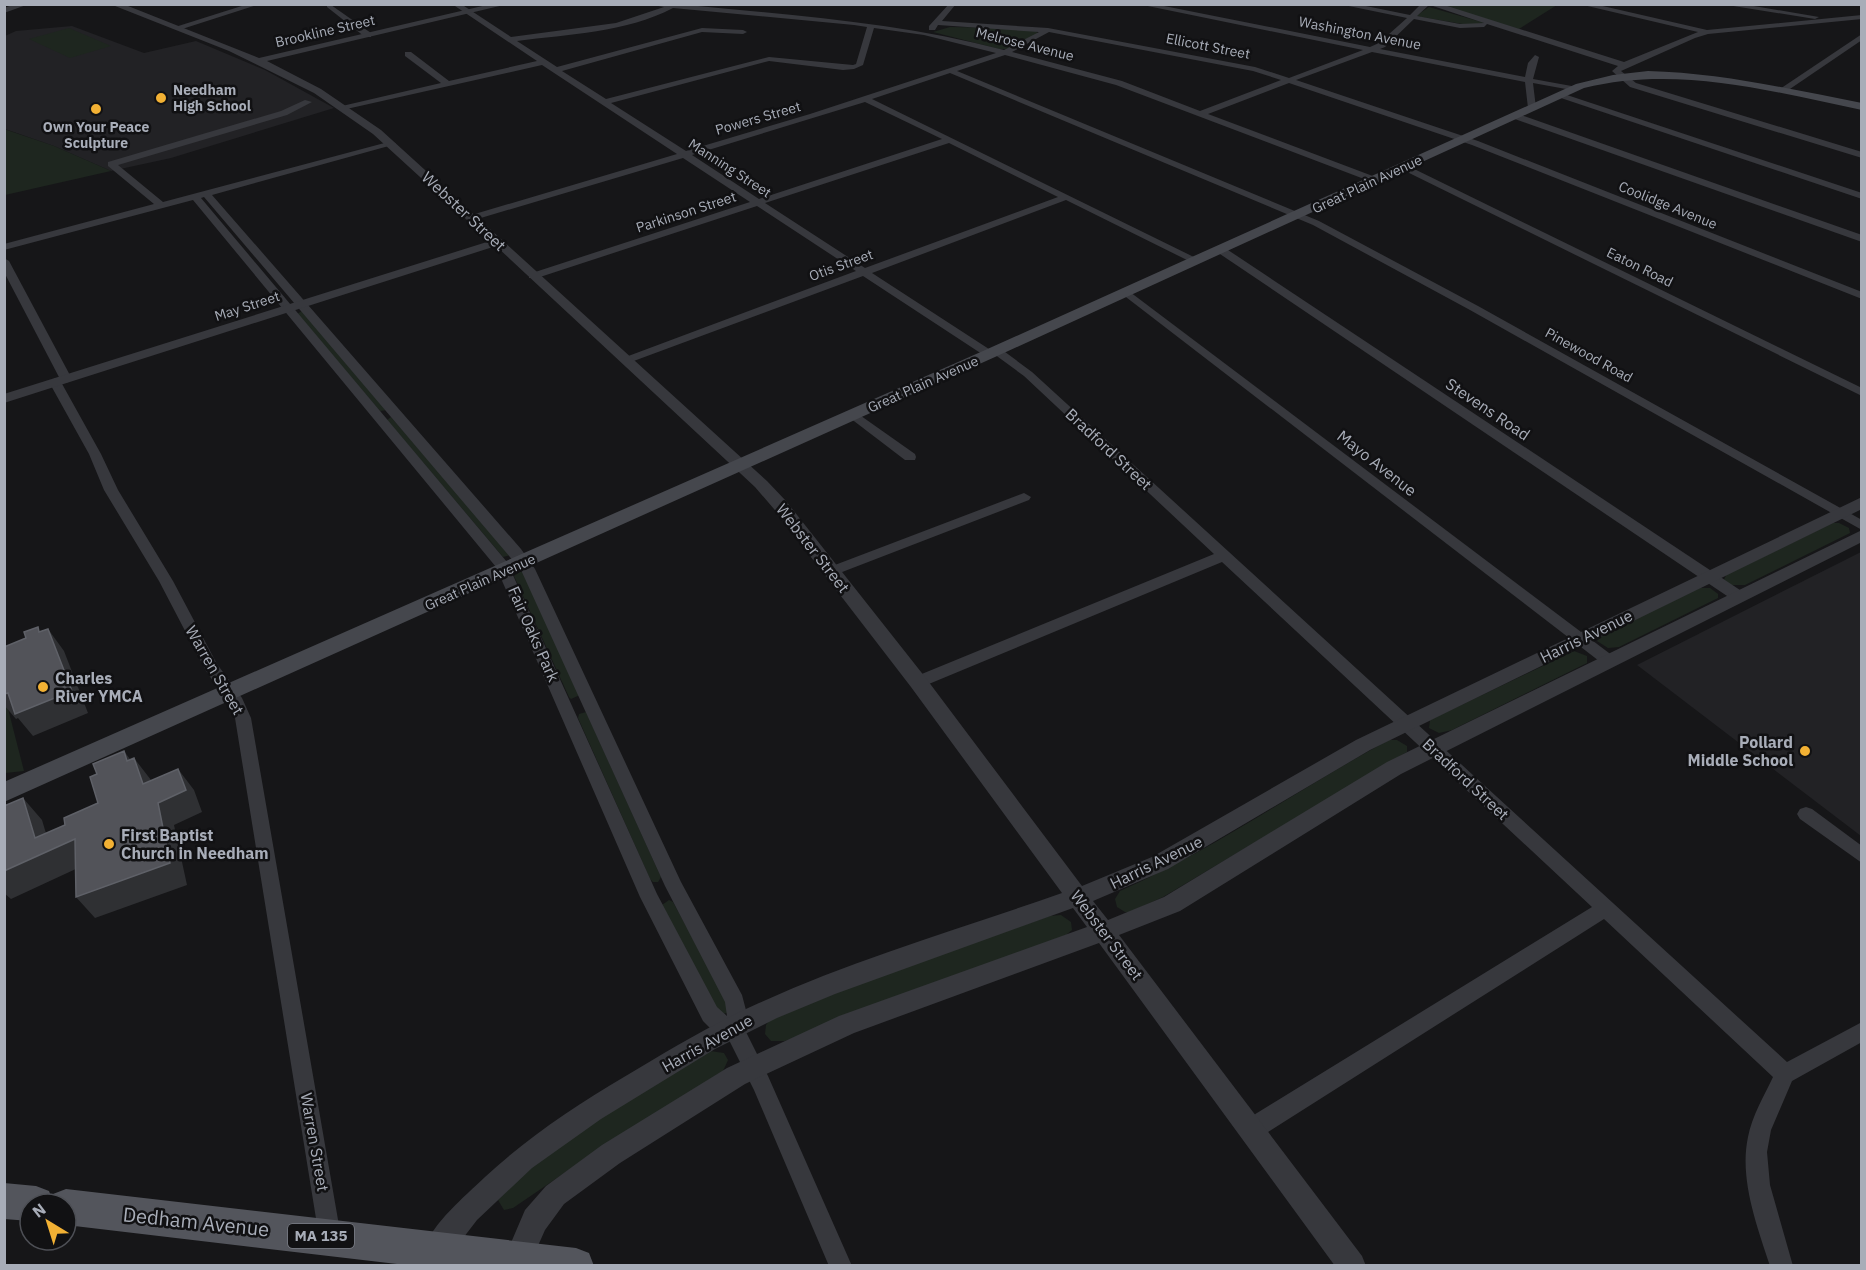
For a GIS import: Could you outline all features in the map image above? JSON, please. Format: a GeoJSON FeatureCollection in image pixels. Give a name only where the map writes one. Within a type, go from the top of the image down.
{"type":"FeatureCollection","features":[{"type":"Feature","properties":{"kind":"main road","name":"Great Plain Avenue"},"geometry":{"type":"LineString","coordinates":[[4,793],[854,415],[1532,108],[1623,71],[1649,76],[1697,77],[1862,107]]}},
{"type":"Feature","properties":{"kind":"main road","name":"Dedham Avenue"},"geometry":{"type":"LineString","coordinates":[[78,1208],[330,1237],[389,1255],[437,1249],[576,1266]]}},
{"type":"Feature","properties":{"kind":"street"},"geometry":{"type":"LineString","coordinates":[[4,10],[25,4]]}},
{"type":"Feature","properties":{"kind":"street"},"geometry":{"type":"LineString","coordinates":[[176,28],[257,4]]}},
{"type":"Feature","properties":{"kind":"street","name":"Manning Street"},"geometry":{"type":"LineString","coordinates":[[455,4],[864,272],[993,352]]}},
{"type":"Feature","properties":{"kind":"street","name":"Brookline Street"},"geometry":{"type":"LineString","coordinates":[[257,61],[504,4]]}},
{"type":"Feature","properties":{"kind":"street","name":"Melrose Avenue"},"geometry":{"type":"LineString","coordinates":[[651,4],[871,25],[924,33],[1006,52],[1112,80],[1375,180]]}},
{"type":"Feature","properties":{"kind":"street"},"geometry":{"type":"LineString","coordinates":[[735,41],[771,4]]}},
{"type":"Feature","properties":{"kind":"street"},"geometry":{"type":"LineString","coordinates":[[924,33],[953,4]]}},
{"type":"Feature","properties":{"kind":"street"},"geometry":{"type":"LineString","coordinates":[[1342,4],[1469,26],[1494,24]]}},
{"type":"Feature","properties":{"kind":"street"},"geometry":{"type":"LineString","coordinates":[[1200,114],[1382,45],[1426,4]]}},
{"type":"Feature","properties":{"kind":"street"},"geometry":{"type":"LineString","coordinates":[[1432,4],[1623,71],[1633,86],[1862,155]]}},
{"type":"Feature","properties":{"kind":"street"},"geometry":{"type":"LineString","coordinates":[[1582,4],[1708,32]]}},
{"type":"Feature","properties":{"kind":"street"},"geometry":{"type":"LineString","coordinates":[[1724,4],[1799,13],[1851,26]]}},
{"type":"Feature","properties":{"kind":"street","name":"Webster Street"},"geometry":{"type":"LineString","coordinates":[[117,5],[257,61],[345,108],[392,144],[533,276],[742,465],[780,505],[918,682],[1352,1266]]}},
{"type":"Feature","properties":{"kind":"street","name":"Washington Avenue"},"geometry":{"type":"LineString","coordinates":[[1145,5],[1530,81],[1568,92],[1862,196]]}},
{"type":"Feature","properties":{"kind":"street"},"geometry":{"type":"LineString","coordinates":[[329,6],[368,35]]}},
{"type":"Feature","properties":{"kind":"street"},"geometry":{"type":"LineString","coordinates":[[508,39],[623,23],[657,14],[672,6]]}},
{"type":"Feature","properties":{"kind":"street"},"geometry":{"type":"LineString","coordinates":[[1623,71],[1692,36],[1708,32],[1862,17]]}},
{"type":"Feature","properties":{"kind":"street","name":"Ellicott Street"},"geometry":{"type":"LineString","coordinates":[[936,23],[1048,30],[1239,64],[1464,139]]}},
{"type":"Feature","properties":{"kind":"street"},"geometry":{"type":"LineString","coordinates":[[604,102],[769,59],[821,66],[854,67],[859,65],[871,25]]}},
{"type":"Feature","properties":{"kind":"street"},"geometry":{"type":"LineString","coordinates":[[555,70],[702,30],[743,32]]}},
{"type":"Feature","properties":{"kind":"street","name":"Powers Street"},"geometry":{"type":"LineString","coordinates":[[471,218],[864,98],[1006,52],[1048,30]]}},
{"type":"Feature","properties":{"kind":"street"},"geometry":{"type":"LineString","coordinates":[[1781,91],[1862,36]]}},
{"type":"Feature","properties":{"kind":"street"},"geometry":{"type":"LineString","coordinates":[[1843,48],[1862,51]]}},
{"type":"Feature","properties":{"kind":"street"},"geometry":{"type":"LineString","coordinates":[[408,54],[447,84]]}},
{"type":"Feature","properties":{"kind":"street"},"geometry":{"type":"LineString","coordinates":[[1532,108],[1528,68],[1535,57]]}},
{"type":"Feature","properties":{"kind":"street"},"geometry":{"type":"LineString","coordinates":[[345,108],[543,62]]}},
{"type":"Feature","properties":{"kind":"street","name":"Pinewood Road"},"geometry":{"type":"LineString","coordinates":[[949,70],[1298,215],[1474,308],[1862,526]]}},
{"type":"Feature","properties":{"kind":"street"},"geometry":{"type":"LineString","coordinates":[[864,98],[1197,261]]}},
{"type":"Feature","properties":{"kind":"street"},"geometry":{"type":"LineString","coordinates":[[161,206],[111,164],[284,113],[308,102]]}},
{"type":"Feature","properties":{"kind":"street"},"geometry":{"type":"LineString","coordinates":[[1515,116],[1862,239]]}},
{"type":"Feature","properties":{"kind":"street","name":"Coolidge Avenue"},"geometry":{"type":"LineString","coordinates":[[1464,139],[1862,296]]}},
{"type":"Feature","properties":{"kind":"street","name":"Parkinson Street"},"geometry":{"type":"LineString","coordinates":[[533,276],[949,140]]}},
{"type":"Feature","properties":{"kind":"street"},"geometry":{"type":"LineString","coordinates":[[4,247],[392,144]]}},
{"type":"Feature","properties":{"kind":"street","name":"Eaton Road"},"geometry":{"type":"LineString","coordinates":[[1404,167],[1862,393]]}},
{"type":"Feature","properties":{"kind":"street","name":"Fair Oaks Park"},"geometry":{"type":"LineString","coordinates":[[201,195],[295,307],[378,417],[505,571],[650,897],[710,1014],[719,1023],[734,1027]]}},
{"type":"Feature","properties":{"kind":"street","name":"Otis Street"},"geometry":{"type":"LineString","coordinates":[[627,360],[1066,197]]}},
{"type":"Feature","properties":{"kind":"street","name":"May Street"},"geometry":{"type":"LineString","coordinates":[[4,399],[498,242]]}},
{"type":"Feature","properties":{"kind":"street","name":"Stevens Road"},"geometry":{"type":"LineString","coordinates":[[1221,250],[1738,596]]}},
{"type":"Feature","properties":{"kind":"street","name":"Warren Street"},"geometry":{"type":"LineString","coordinates":[[4,261],[111,490],[166,581],[211,667],[230,693],[243,718],[330,1237]]}},
{"type":"Feature","properties":{"kind":"street","name":"Mayo Avenue"},"geometry":{"type":"LineString","coordinates":[[1126,292],[1608,660]]}},
{"type":"Feature","properties":{"kind":"street","name":"Fair Oaks Park"},"geometry":{"type":"LineString","coordinates":[[295,307],[395,411],[524,562],[674,886],[735,1001],[737,1014],[734,1027],[841,1266]]}},
{"type":"Feature","properties":{"kind":"street","name":"Bradford Street"},"geometry":{"type":"LineString","coordinates":[[993,352],[1028,374],[1785,1074]]}},
{"type":"Feature","properties":{"kind":"street"},"geometry":{"type":"LineString","coordinates":[[378,417],[395,411]]}},
{"type":"Feature","properties":{"kind":"street"},"geometry":{"type":"LineString","coordinates":[[854,415],[910,456]]}},
{"type":"Feature","properties":{"kind":"street"},"geometry":{"type":"LineString","coordinates":[[832,571],[1024,497]]}},
{"type":"Feature","properties":{"kind":"street","name":"Harris Avenue"},"geometry":{"type":"LineString","coordinates":[[437,1249],[492,1187],[540,1147],[615,1096],[734,1027],[829,985],[1119,882],[1177,855],[1300,780],[1406,723],[1862,502]]}},
{"type":"Feature","properties":{"kind":"street","name":"Harris Avenue"},"geometry":{"type":"LineString","coordinates":[[518,1259],[535,1220],[555,1196],[578,1177],[674,1113],[753,1067],[847,1024],[1147,914],[1187,896],[1343,797],[1433,748],[1862,534]]}},
{"type":"Feature","properties":{"kind":"street"},"geometry":{"type":"LineString","coordinates":[[918,682],[1225,555]]}},
{"type":"Feature","properties":{"kind":"street"},"geometry":{"type":"LineString","coordinates":[[567,710],[588,702]]}},
{"type":"Feature","properties":{"kind":"street"},"geometry":{"type":"LineString","coordinates":[[1806,814],[1862,856]]}},
{"type":"Feature","properties":{"kind":"street"},"geometry":{"type":"LineString","coordinates":[[650,897],[674,886]]}},
{"type":"Feature","properties":{"kind":"street"},"geometry":{"type":"LineString","coordinates":[[1252,1129],[1606,908]]}},
{"type":"Feature","properties":{"kind":"street"},"geometry":{"type":"LineString","coordinates":[[1782,1266],[1768,1225],[1758,1163],[1758,1138],[1785,1074],[1862,1031]]}},
{"type":"Feature","properties":{"kind":"shaded area"},"geometry":{"type":"Polygon","coordinates":[[[1440,5],[1557,5],[1519,29],[1440,5]]]}},
{"type":"Feature","properties":{"kind":"shaded area"},"geometry":{"type":"Polygon","coordinates":[[[1429,7],[1485,23],[1468,25],[1416,16],[1429,7]]]}},
{"type":"Feature","properties":{"kind":"shaded area","name":"Needham High School"},"geometry":{"type":"Polygon","coordinates":[[[72,26],[144,53],[196,41],[265,70],[334,108],[171,158],[111,171],[54,146],[5,129],[5,36],[16,31],[72,26]]]}},
{"type":"Feature","properties":{"kind":"shaded area"},"geometry":{"type":"Polygon","coordinates":[[[950,27],[1007,28],[1036,31],[1038,34],[1006,49],[999,49],[933,32],[950,27]]]}},
{"type":"Feature","properties":{"kind":"shaded area"},"geometry":{"type":"Polygon","coordinates":[[[69,28],[111,46],[70,58],[29,39],[69,28]]]}},
{"type":"Feature","properties":{"kind":"shaded area"},"geometry":{"type":"Polygon","coordinates":[[[4,129],[54,146],[111,171],[5,195],[4,129]]]}},
{"type":"Feature","properties":{"kind":"shaded area"},"geometry":{"type":"Polygon","coordinates":[[[302,311],[387,410],[380,411],[297,314],[302,311]]]}},
{"type":"Feature","properties":{"kind":"shaded area"},"geometry":{"type":"Polygon","coordinates":[[[391,417],[511,555],[503,557],[387,420],[391,417]]]}},
{"type":"Feature","properties":{"kind":"shaded area"},"geometry":{"type":"Polygon","coordinates":[[[1833,523],[1849,528],[1850,533],[1745,585],[1730,585],[1724,580],[1726,575],[1833,523]]]}},
{"type":"Feature","properties":{"kind":"shaded area","name":"Pollard Middle School"},"geometry":{"type":"Polygon","coordinates":[[[1861,552],[1861,836],[1637,665],[1861,552]]]}},
{"type":"Feature","properties":{"kind":"shaded area"},"geometry":{"type":"Polygon","coordinates":[[[524,572],[580,695],[571,699],[514,576],[524,572]]]}},
{"type":"Feature","properties":{"kind":"shaded area"},"geometry":{"type":"Polygon","coordinates":[[[1700,588],[1710,588],[1718,594],[1718,598],[1619,647],[1608,648],[1597,641],[1602,635],[1700,588]]]}},
{"type":"Feature","properties":{"kind":"shaded area"},"geometry":{"type":"Polygon","coordinates":[[[1574,651],[1587,656],[1587,663],[1452,730],[1439,733],[1429,728],[1430,720],[1574,651]]]}},
{"type":"Feature","properties":{"kind":"shaded area"},"geometry":{"type":"Polygon","coordinates":[[[5,697],[24,771],[5,773],[5,697]]]}},
{"type":"Feature","properties":{"kind":"shaded area"},"geometry":{"type":"Polygon","coordinates":[[[586,712],[661,877],[658,882],[650,879],[578,718],[579,714],[586,712]]]}},
{"type":"Feature","properties":{"kind":"shaded area"},"geometry":{"type":"Polygon","coordinates":[[[1389,740],[1397,740],[1407,746],[1407,752],[1163,897],[1130,912],[1117,907],[1115,899],[1120,891],[1189,857],[1389,740]]]}},
{"type":"Feature","properties":{"kind":"shaded area"},"geometry":{"type":"Polygon","coordinates":[[[669,900],[673,902],[730,1007],[729,1012],[720,1015],[662,905],[669,900]]]}},
{"type":"Feature","properties":{"kind":"shaded area"},"geometry":{"type":"Polygon","coordinates":[[[1061,915],[1071,922],[1072,930],[1066,935],[785,1041],[771,1041],[765,1034],[769,1021],[838,992],[1050,916],[1061,915]]]}},
{"type":"Feature","properties":{"kind":"shaded area"},"geometry":{"type":"Polygon","coordinates":[[[710,1051],[724,1053],[728,1060],[723,1071],[601,1148],[513,1208],[504,1210],[498,1200],[531,1166],[613,1109],[710,1051]]]}},
{"type":"Feature","properties":{"kind":"building"},"geometry":{"type":"Polygon","coordinates":[[[38,627],[39,632],[48,629],[72,691],[15,714],[8,693],[4,694],[4,647],[26,638],[24,632],[38,627]]]}},
{"type":"Feature","properties":{"kind":"building"},"geometry":{"type":"Polygon","coordinates":[[[124,751],[127,761],[134,758],[143,784],[178,769],[186,790],[158,803],[170,863],[76,897],[75,839],[4,871],[4,806],[23,798],[35,838],[65,825],[64,818],[98,803],[90,777],[97,774],[93,764],[124,751]]]}},
{"type":"Feature","properties":{"kind":"place","name":"Needham High School"},"geometry":{"type":"Point","coordinates":[161,98]}},
{"type":"Feature","properties":{"kind":"place","name":"Own Your Peace Sculpture"},"geometry":{"type":"Point","coordinates":[96,109]}},
{"type":"Feature","properties":{"kind":"place","name":"Charles River YMCA"},"geometry":{"type":"Point","coordinates":[43,687]}},
{"type":"Feature","properties":{"kind":"place","name":"Pollard Middle School"},"geometry":{"type":"Point","coordinates":[1805,751]}},
{"type":"Feature","properties":{"kind":"place","name":"First Baptist Church in Needham"},"geometry":{"type":"Point","coordinates":[109,844]}}]}
